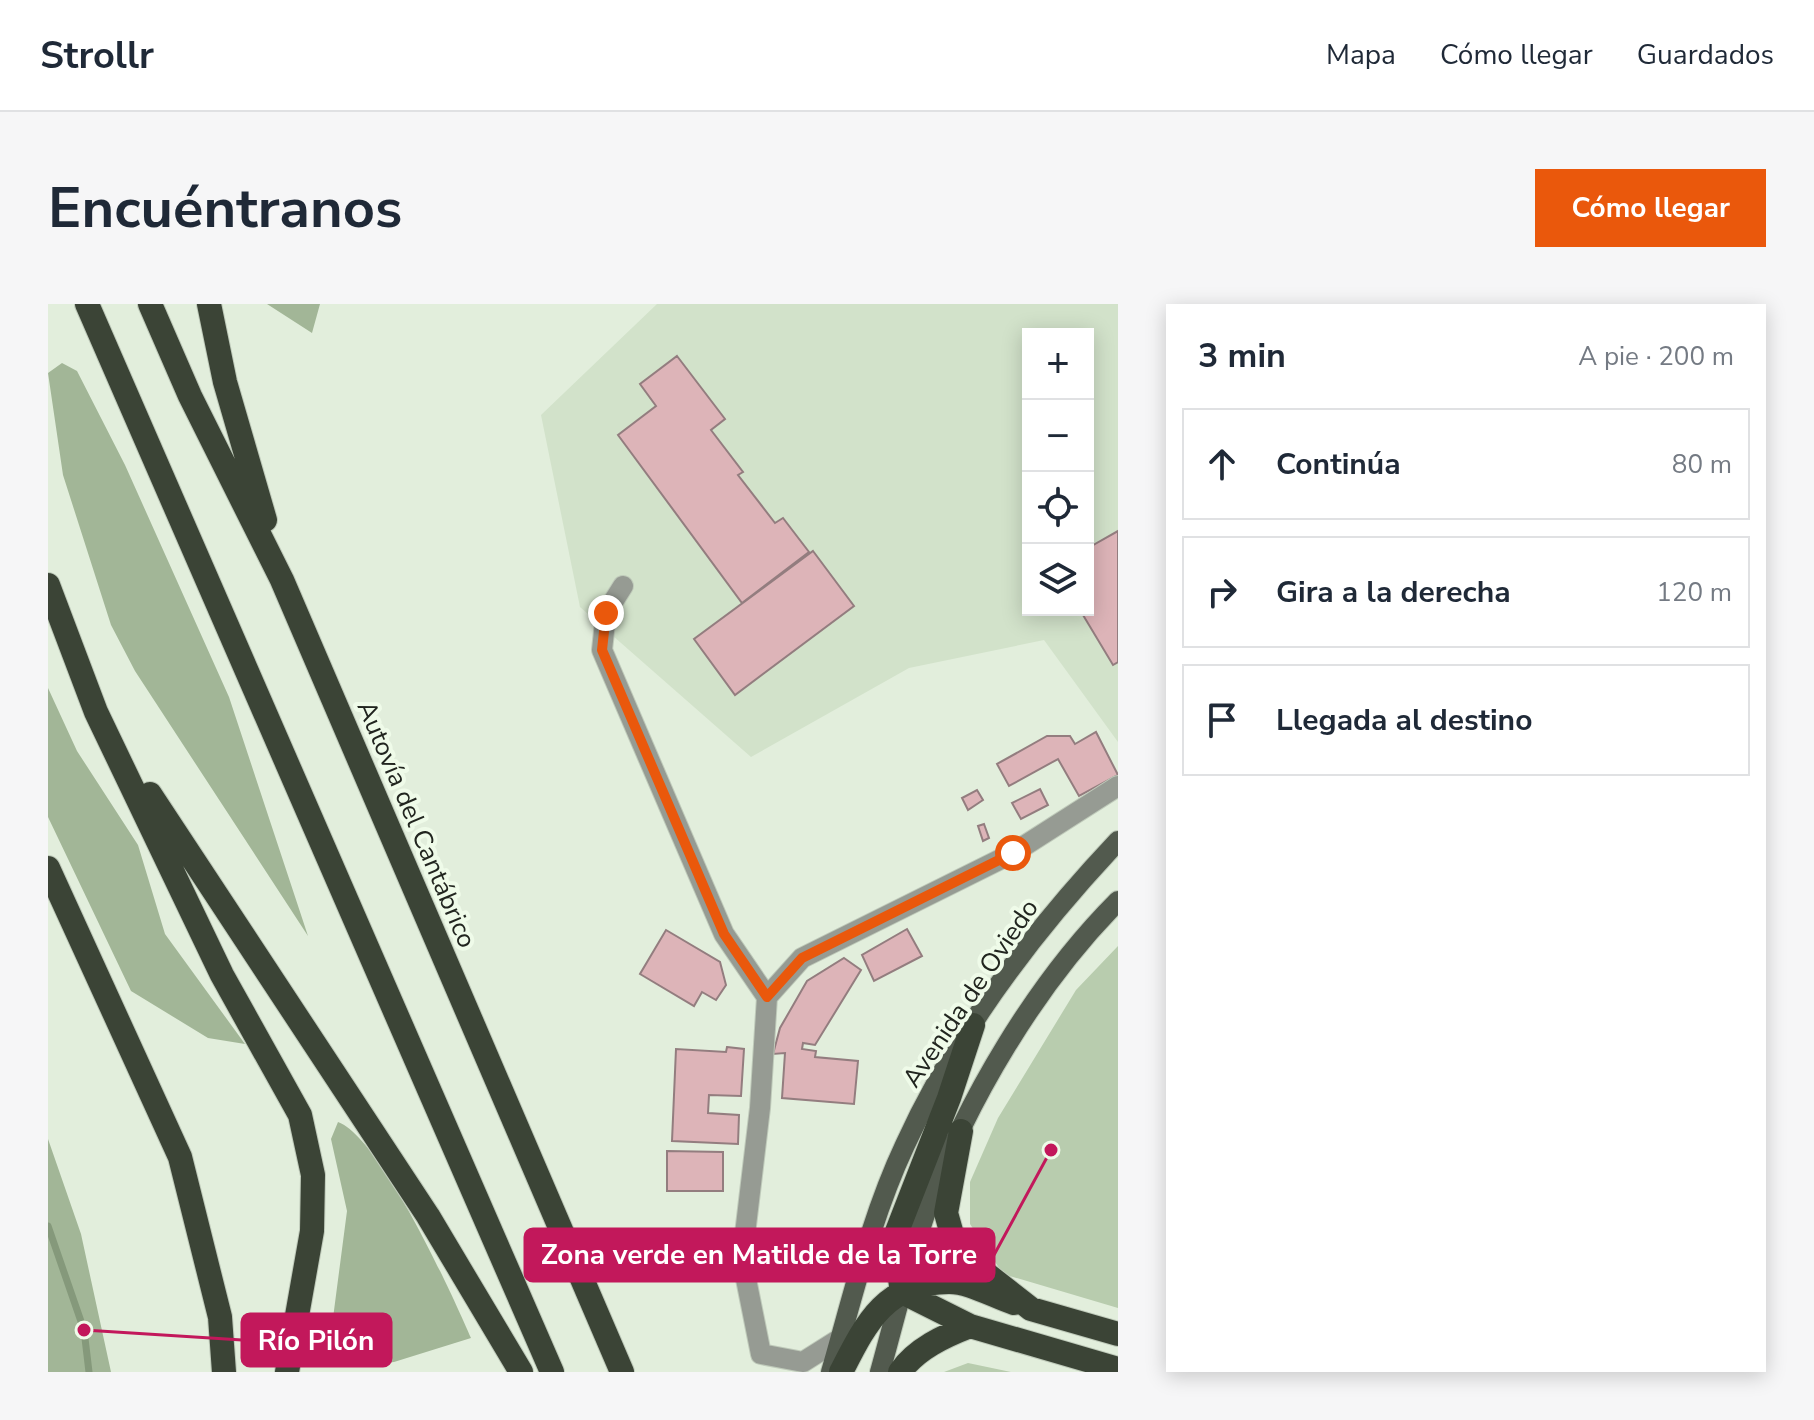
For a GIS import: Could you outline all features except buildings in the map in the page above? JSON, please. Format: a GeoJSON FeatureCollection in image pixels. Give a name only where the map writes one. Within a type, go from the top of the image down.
{"type":"FeatureCollection","features":[{"type":"Feature","properties":{"kind":"highway"},"geometry":{"type":"LineString","coordinates":[[87,304],[552,1372]]}},
{"type":"Feature","properties":{"kind":"highway","name":"Autovía del Cantábrico"},"geometry":{"type":"LineString","coordinates":[[150,304],[190,396],[282,580],[622,1372]]}},
{"type":"Feature","properties":{"kind":"highway"},"geometry":{"type":"LineString","coordinates":[[209,304],[225,382],[282,580]]}},
{"type":"Feature","properties":{"kind":"highway"},"geometry":{"type":"LineString","coordinates":[[48,585],[96,712],[222,975],[300,1115],[313,1175],[312,1231],[287,1372]]}},
{"type":"Feature","properties":{"kind":"highway"},"geometry":{"type":"LineString","coordinates":[[96,712],[428,1216],[521,1372]]}},
{"type":"Feature","properties":{"kind":"highway"},"geometry":{"type":"LineString","coordinates":[[48,868],[180,1157],[220,1317],[224,1372]]}},
{"type":"Feature","properties":{"kind":"highway"},"geometry":{"type":"LineString","coordinates":[[902,1292],[894,1239],[949,1098],[973,1025]]}},
{"type":"Feature","properties":{"kind":"highway"},"geometry":{"type":"LineString","coordinates":[[961,1131],[946,1213],[953,1238],[966,1258],[1031,1309]]}},
{"type":"Feature","properties":{"kind":"highway"},"geometry":{"type":"LineString","coordinates":[[841,1372],[868,1318],[902,1292],[950,1281],[1118,1334]]}},
{"type":"Feature","properties":{"kind":"highway"},"geometry":{"type":"LineString","coordinates":[[902,1292],[970,1326],[1118,1369]]}},
{"type":"Feature","properties":{"kind":"highway"},"geometry":{"type":"LineString","coordinates":[[900,1372],[907,1362],[945,1336],[970,1326]]}},
{"type":"Feature","properties":{"kind":"main road","name":"Avenida de Oviedo"},"geometry":{"type":"LineString","coordinates":[[831,1372],[859,1273],[903,1148],[935,1083],[1041,929],[1118,841]]}},
{"type":"Feature","properties":{"kind":"main road"},"geometry":{"type":"LineString","coordinates":[[880,1372],[928,1208],[961,1131],[1014,1035],[1055,974],[1118,901]]}},
{"type":"Feature","properties":{"kind":"street"},"geometry":{"type":"LineString","coordinates":[[623,586],[606,613],[602,650],[724,934],[767,997],[760,1108],[742,1259],[761,1354],[803,1362],[841,1338]]}},
{"type":"Feature","properties":{"kind":"street"},"geometry":{"type":"LineString","coordinates":[[767,997],[802,958],[1013,853],[1118,786]]}},
{"type":"Feature","properties":{"kind":"shaded area"},"geometry":{"type":"Polygon","coordinates":[[[267,304],[320,304],[312,333],[267,304]]]}},
{"type":"Feature","properties":{"kind":"shaded area"},"geometry":{"type":"Polygon","coordinates":[[[657,304],[1118,304],[1118,742],[1044,640],[909,668],[751,757],[580,607],[541,415],[657,304]]]}},
{"type":"Feature","properties":{"kind":"shaded area"},"geometry":{"type":"Polygon","coordinates":[[[62,363],[77,371],[125,465],[229,697],[308,936],[135,671],[111,625],[63,475],[48,373],[62,363]]]}},
{"type":"Feature","properties":{"kind":"shaded area"},"geometry":{"type":"Polygon","coordinates":[[[48,688],[77,751],[138,845],[165,934],[245,1044],[208,1038],[131,991],[48,817],[48,688]]]}},
{"type":"Feature","properties":{"kind":"shaded area"},"geometry":{"type":"Polygon","coordinates":[[[1118,946],[1118,1308],[1003,1274],[970,1224],[970,1182],[998,1118],[1076,990],[1118,946]]]}},
{"type":"Feature","properties":{"kind":"shaded area"},"geometry":{"type":"Polygon","coordinates":[[[338,1122],[355,1134],[394,1185],[471,1338],[394,1362],[353,1367],[330,1341],[347,1211],[331,1139],[338,1122]]]}},
{"type":"Feature","properties":{"kind":"shaded area"},"geometry":{"type":"Polygon","coordinates":[[[48,1139],[81,1234],[111,1372],[48,1372],[48,1139]]]}},
{"type":"Feature","properties":{"kind":"shaded area"},"geometry":{"type":"Polygon","coordinates":[[[968,1363],[1011,1372],[944,1372],[968,1363]]]}},
{"type":"Feature","properties":{"kind":"waterway"},"geometry":{"type":"LineString","coordinates":[[48,1226],[84,1330],[89,1372]]}},
{"type":"Feature","properties":{"kind":"place","name":"Zona verde en Matilde de la Torre"},"geometry":{"type":"Point","coordinates":[1051,1150]}},
{"type":"Feature","properties":{"kind":"place","name":"Río Pilón"},"geometry":{"type":"Point","coordinates":[84,1330]}},
{"type":"Feature","properties":{"kind":"route"},"geometry":{"type":"LineString","coordinates":[[606,613],[602,650],[724,934],[767,997],[802,958],[1013,853]]}}]}
